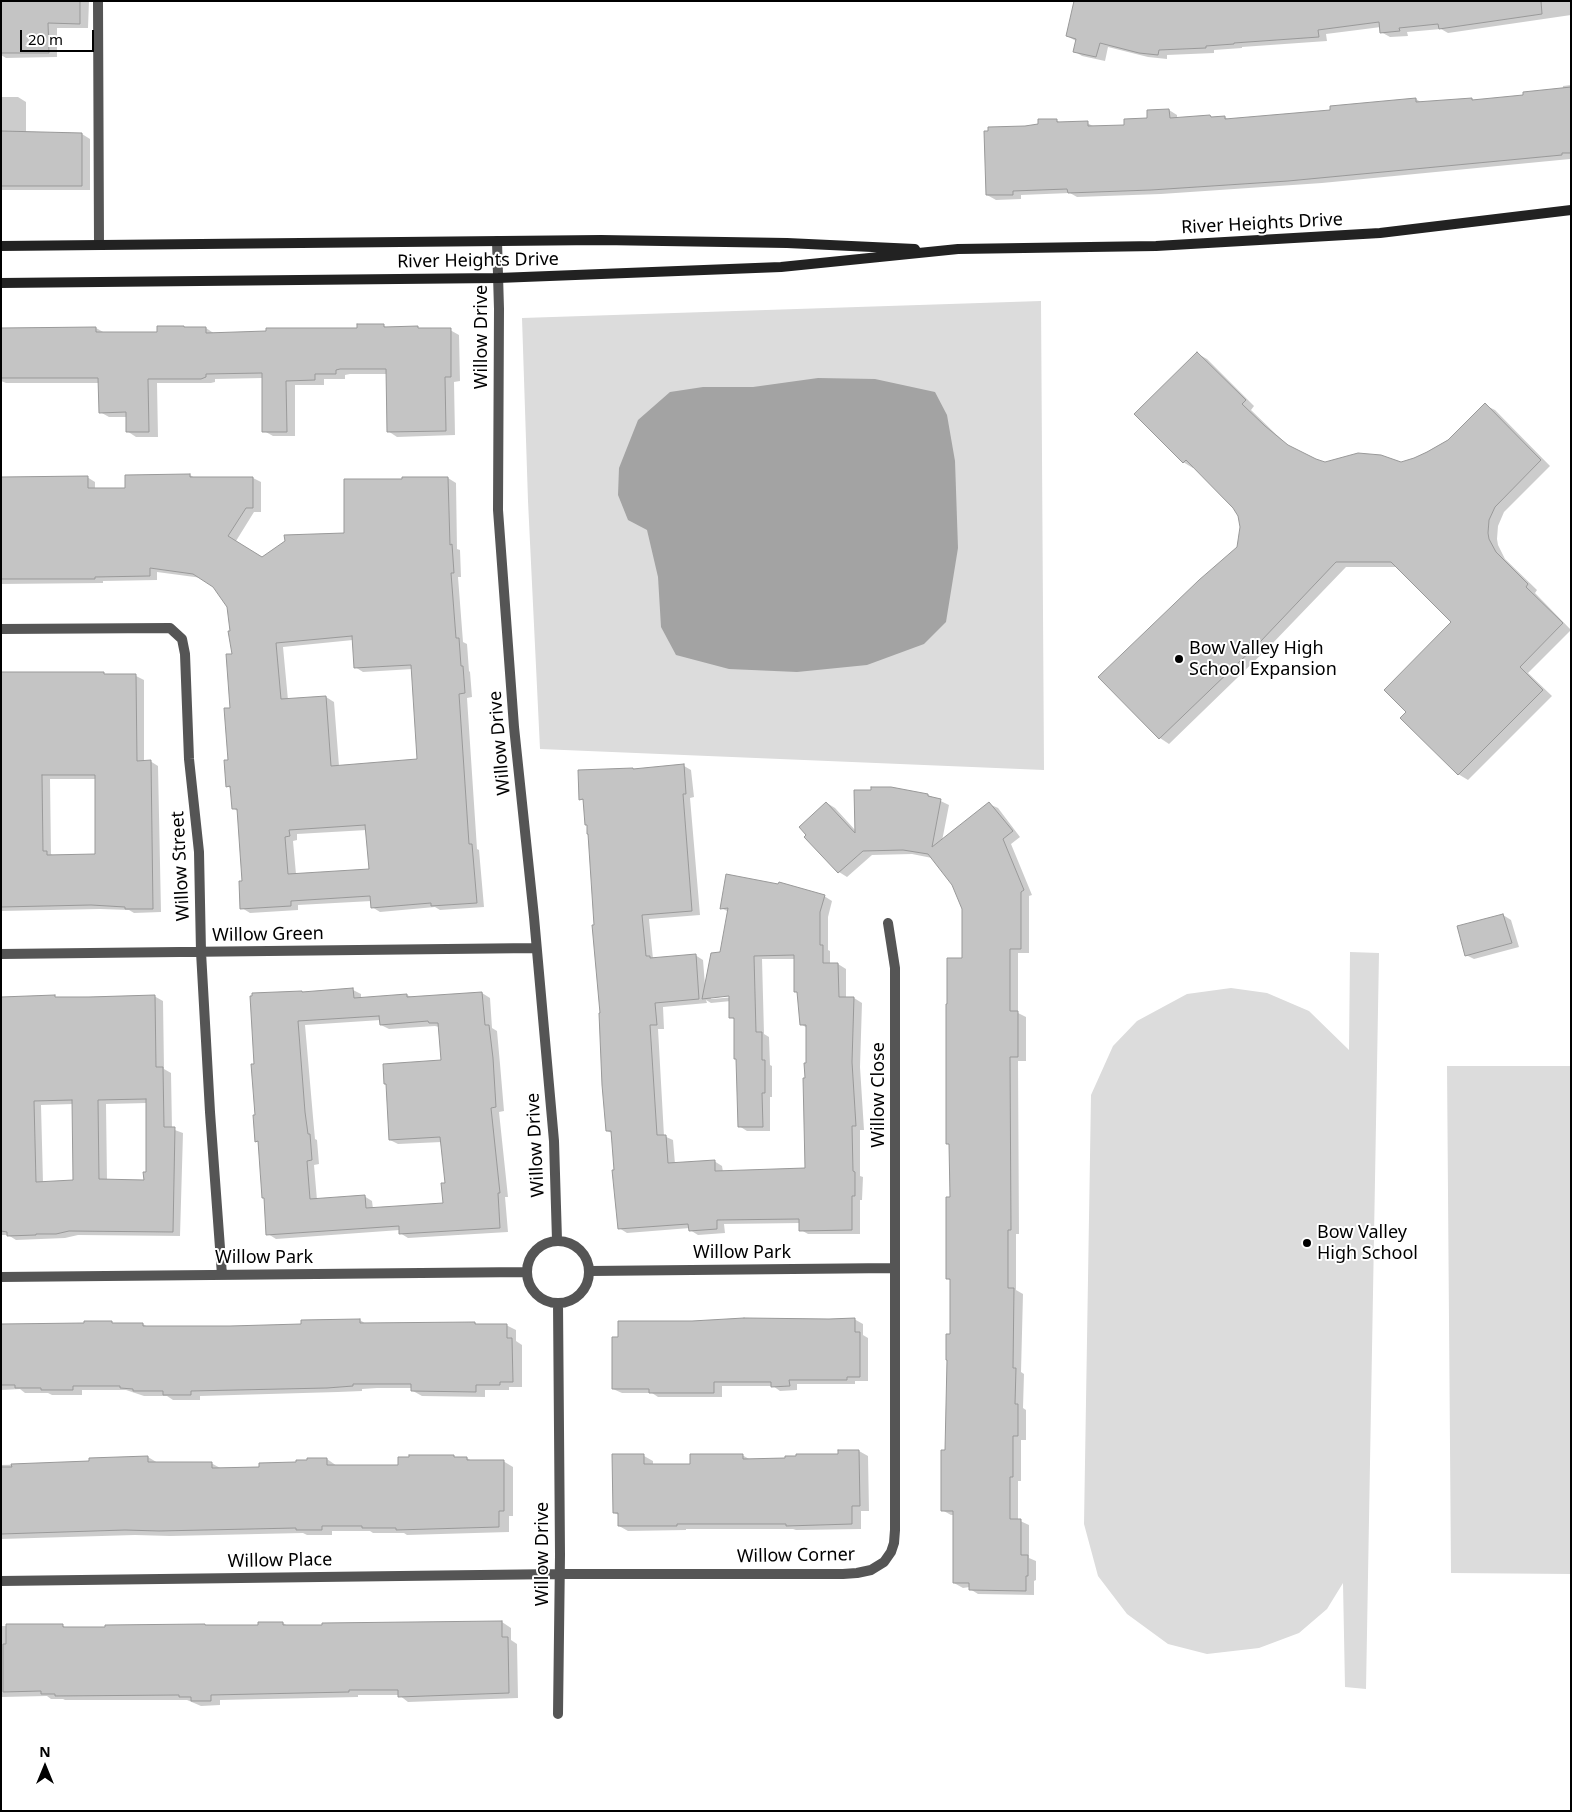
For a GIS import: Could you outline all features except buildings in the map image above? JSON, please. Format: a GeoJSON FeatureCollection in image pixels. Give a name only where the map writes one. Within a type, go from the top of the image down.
{"type":"FeatureCollection","features":[{"type":"Feature","properties":{"kind":"street"},"geometry":{"type":"LineString","coordinates":[[98,1],[99,245]]}},
{"type":"Feature","properties":{"kind":"street","name":"River Heights Drive"},"geometry":{"type":"LineString","coordinates":[[1,246],[497,241],[787,243],[954,250],[1156,246],[1380,233],[1571,210]]}},
{"type":"Feature","properties":{"kind":"street","name":"Willow Drive"},"geometry":{"type":"LineString","coordinates":[[497,241],[498,510],[514,727],[534,917],[554,1141],[557,1240]]}},
{"type":"Feature","properties":{"kind":"street","name":"River Heights Drive"},"geometry":{"type":"LineString","coordinates":[[1,282],[498,278],[781,267],[954,250]]}},
{"type":"Feature","properties":{"kind":"street","name":"Willow Street"},"geometry":{"type":"LineString","coordinates":[[1,629],[170,628],[182,639],[185,663],[189,759],[199,852],[201,952],[222,1275]]}},
{"type":"Feature","properties":{"kind":"street","name":"Willow Close"},"geometry":{"type":"LineString","coordinates":[[888,922],[895,968],[894,1268]]}},
{"type":"Feature","properties":{"kind":"street","name":"Willow Green"},"geometry":{"type":"LineString","coordinates":[[1,954],[536,948]]}},
{"type":"Feature","properties":{"kind":"street"},"geometry":{"type":"LineString","coordinates":[[557,1240],[567,1241],[583,1252],[588,1261],[590,1271],[584,1290],[576,1298],[558,1303],[546,1301],[536,1295],[530,1286],[526,1266],[530,1255],[538,1247],[547,1242],[557,1240]]}},
{"type":"Feature","properties":{"kind":"street","name":"Willow Park"},"geometry":{"type":"LineString","coordinates":[[590,1271],[894,1268]]}},
{"type":"Feature","properties":{"kind":"street","name":"Willow Corner"},"geometry":{"type":"LineString","coordinates":[[560,1574],[843,1574],[871,1570],[884,1562],[891,1552],[895,1530],[894,1268]]}},
{"type":"Feature","properties":{"kind":"street","name":"Willow Park"},"geometry":{"type":"LineString","coordinates":[[1,1277],[526,1272]]}},
{"type":"Feature","properties":{"kind":"street","name":"Willow Drive"},"geometry":{"type":"LineString","coordinates":[[558,1303],[560,1574],[558,1714]]}},
{"type":"Feature","properties":{"kind":"street","name":"Willow Place"},"geometry":{"type":"LineString","coordinates":[[1,1581],[560,1574]]}},
{"type":"Feature","properties":{"kind":"shaded area"},"geometry":{"type":"Polygon","coordinates":[[[1041,301],[1044,770],[540,749],[528,501],[522,318],[1041,301]]]}},
{"type":"Feature","properties":{"kind":"shaded area"},"geometry":{"type":"Polygon","coordinates":[[[818,378],[875,379],[935,392],[947,415],[955,461],[958,548],[946,622],[924,644],[867,665],[797,672],[729,669],[676,655],[661,627],[658,577],[647,530],[628,520],[618,495],[619,468],[638,420],[670,392],[703,387],[753,387],[818,378]]]}},
{"type":"Feature","properties":{"kind":"shaded area"},"geometry":{"type":"Polygon","coordinates":[[[1350,952],[1379,953],[1366,1689],[1345,1687],[1343,1583],[1327,1609],[1299,1633],[1259,1648],[1207,1654],[1168,1644],[1127,1614],[1098,1576],[1084,1524],[1091,1095],[1113,1046],[1137,1021],[1187,994],[1231,988],[1267,993],[1309,1011],[1349,1050],[1350,952]]]}},
{"type":"Feature","properties":{"kind":"shaded area"},"geometry":{"type":"Polygon","coordinates":[[[1447,1066],[1571,1066],[1571,1574],[1451,1573],[1447,1066]]]}},
{"type":"Feature","properties":{"kind":"place","name":"Bow Valley High School Expansion"},"geometry":{"type":"Point","coordinates":[1179,659]}},
{"type":"Feature","properties":{"kind":"place","name":"Bow Valley High School"},"geometry":{"type":"Point","coordinates":[1307,1243]}}]}
